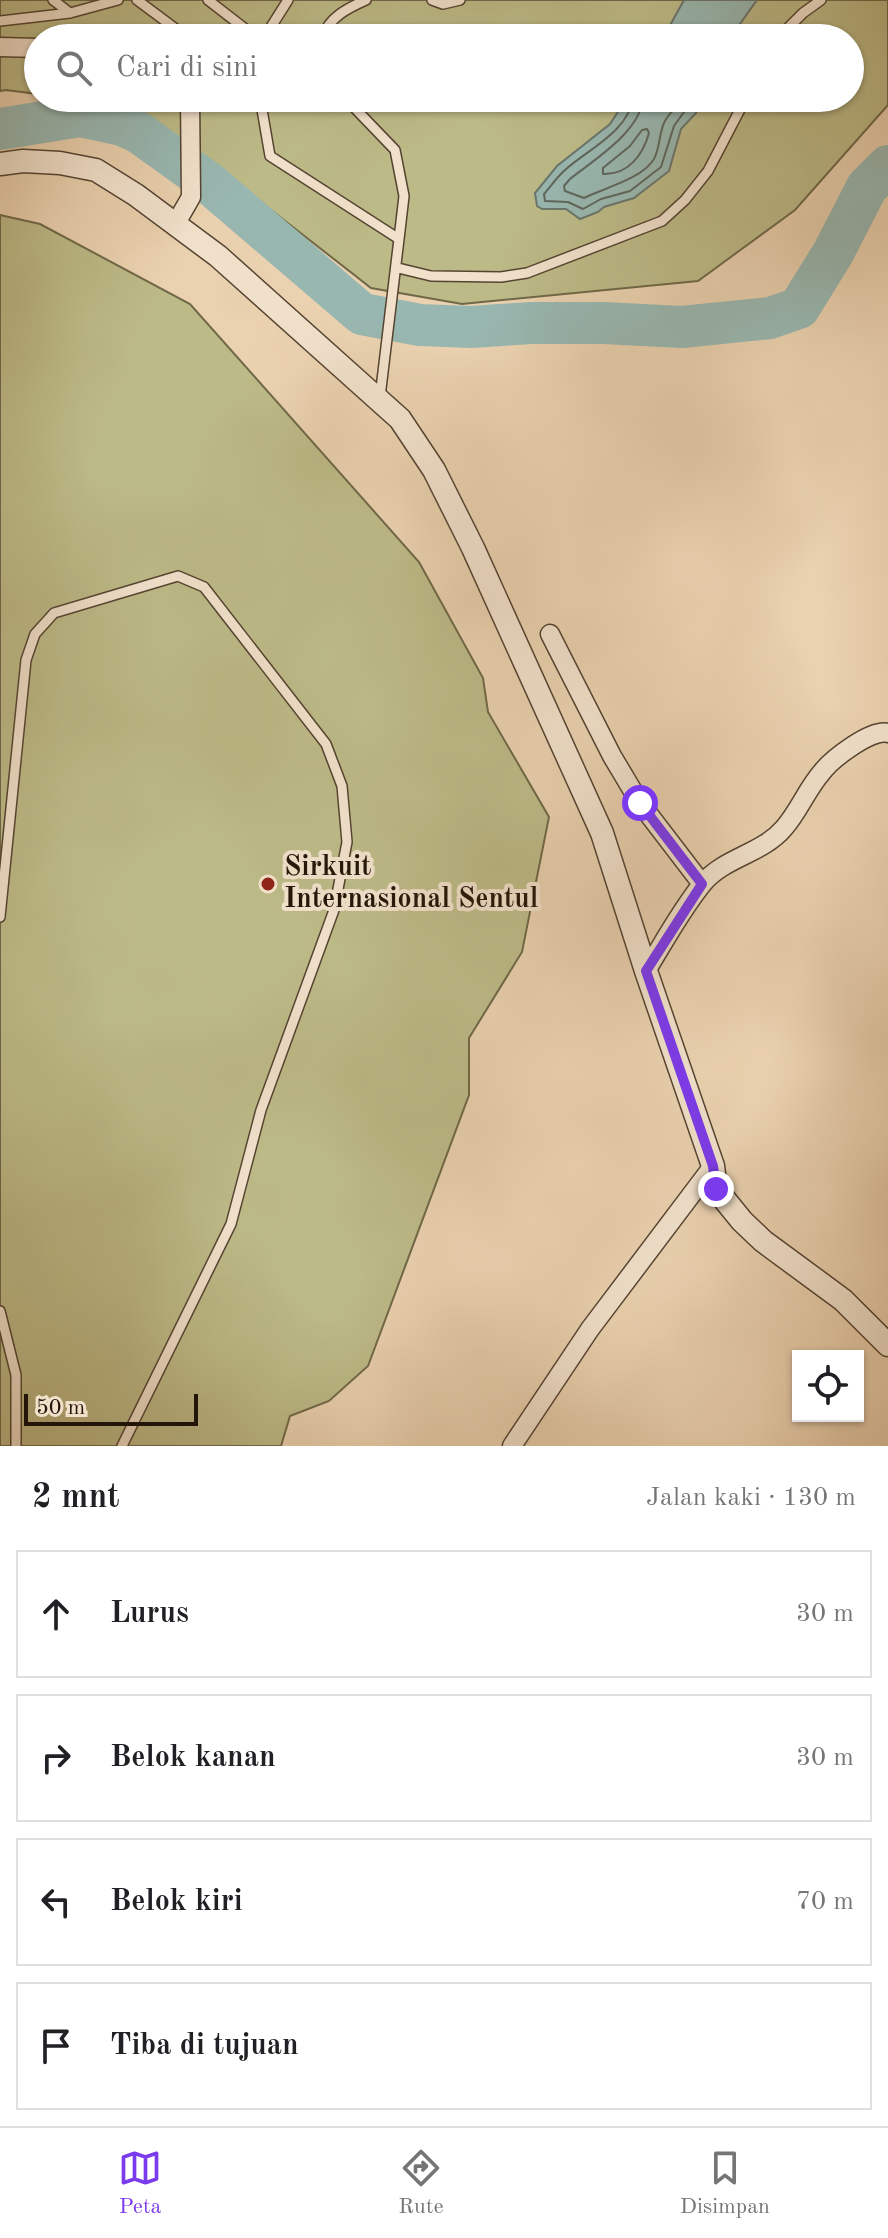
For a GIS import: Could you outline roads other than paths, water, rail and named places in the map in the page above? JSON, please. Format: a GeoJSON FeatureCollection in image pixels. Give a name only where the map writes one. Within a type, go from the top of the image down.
{"type":"FeatureCollection","features":[{"type":"Feature","properties":{"kind":"street"},"geometry":{"type":"LineString","coordinates":[[0,47],[24,48]]}},
{"type":"Feature","properties":{"kind":"street"},"geometry":{"type":"LineString","coordinates":[[176,223],[191,197],[190,112]]}},
{"type":"Feature","properties":{"kind":"street"},"geometry":{"type":"LineString","coordinates":[[0,164],[23,161],[60,163],[96,170],[176,223],[218,256],[400,419],[428,461],[473,548],[602,833],[713,1166],[716,1189],[763,1241],[843,1300],[888,1345]]}},
{"type":"Feature","properties":{"kind":"street"},"geometry":{"type":"LineString","coordinates":[[550,634],[640,803],[702,884]]}},
{"type":"Feature","properties":{"kind":"street"},"geometry":{"type":"LineString","coordinates":[[646,971],[702,884],[716,870],[766,844],[783,829],[823,770],[869,735],[881,731],[888,733]]}},
{"type":"Feature","properties":{"kind":"street"},"geometry":{"type":"LineString","coordinates":[[512,1446],[590,1329],[713,1166]]}},
{"type":"Feature","properties":{"kind":"lane"},"geometry":{"type":"LineString","coordinates":[[53,0],[70,13]]}},
{"type":"Feature","properties":{"kind":"lane"},"geometry":{"type":"LineString","coordinates":[[0,21],[70,13],[118,0]]}},
{"type":"Feature","properties":{"kind":"lane"},"geometry":{"type":"LineString","coordinates":[[137,0],[169,24]]}},
{"type":"Feature","properties":{"kind":"lane"},"geometry":{"type":"LineString","coordinates":[[208,0],[239,24]]}},
{"type":"Feature","properties":{"kind":"lane"},"geometry":{"type":"LineString","coordinates":[[273,24],[288,0]]}},
{"type":"Feature","properties":{"kind":"lane"},"geometry":{"type":"LineString","coordinates":[[330,24],[341,11],[366,0]]}},
{"type":"Feature","properties":{"kind":"lane"},"geometry":{"type":"LineString","coordinates":[[432,0],[443,4],[460,0]]}},
{"type":"Feature","properties":{"kind":"lane"},"geometry":{"type":"LineString","coordinates":[[792,24],[821,0]]}},
{"type":"Feature","properties":{"kind":"lane"},"geometry":{"type":"LineString","coordinates":[[262,112],[270,156],[399,239]]}},
{"type":"Feature","properties":{"kind":"lane"},"geometry":{"type":"LineString","coordinates":[[358,112],[395,150],[404,196],[398,268],[380,401]]}},
{"type":"Feature","properties":{"kind":"lane"},"geometry":{"type":"LineString","coordinates":[[398,268],[431,276],[501,277],[527,273],[662,221],[685,200],[708,171],[739,112]]}},
{"type":"Feature","properties":{"kind":"lane"},"geometry":{"type":"LineString","coordinates":[[0,917],[26,660],[35,634],[54,613],[178,576],[204,587],[326,744],[342,786],[347,842],[334,910],[261,1110],[231,1224],[122,1446]]}},
{"type":"Feature","properties":{"kind":"lane"},"geometry":{"type":"LineString","coordinates":[[0,1311],[16,1375],[16,1446]]}},
{"type":"Feature","properties":{"kind":"water"},"geometry":{"type":"Polygon","coordinates":[[[684,0],[757,0],[740,24],[671,24],[684,0]]]}},
{"type":"Feature","properties":{"kind":"water"},"geometry":{"type":"Polygon","coordinates":[[[618,112],[696,112],[681,129],[669,171],[634,198],[604,207],[580,219],[566,209],[542,209],[537,206],[535,193],[557,166],[610,124],[618,112]]]}},
{"type":"Feature","properties":{"kind":"waterway"},"geometry":{"type":"LineString","coordinates":[[0,129],[80,116],[122,125],[138,132],[209,183],[362,314],[420,325],[471,327],[603,323],[682,327],[770,318],[799,308],[833,253],[867,187],[888,166]]}},
{"type":"Feature","properties":{"kind":"place","name":"Sirkuit Internasional Sentul"},"geometry":{"type":"Point","coordinates":[268,884]}}]}
